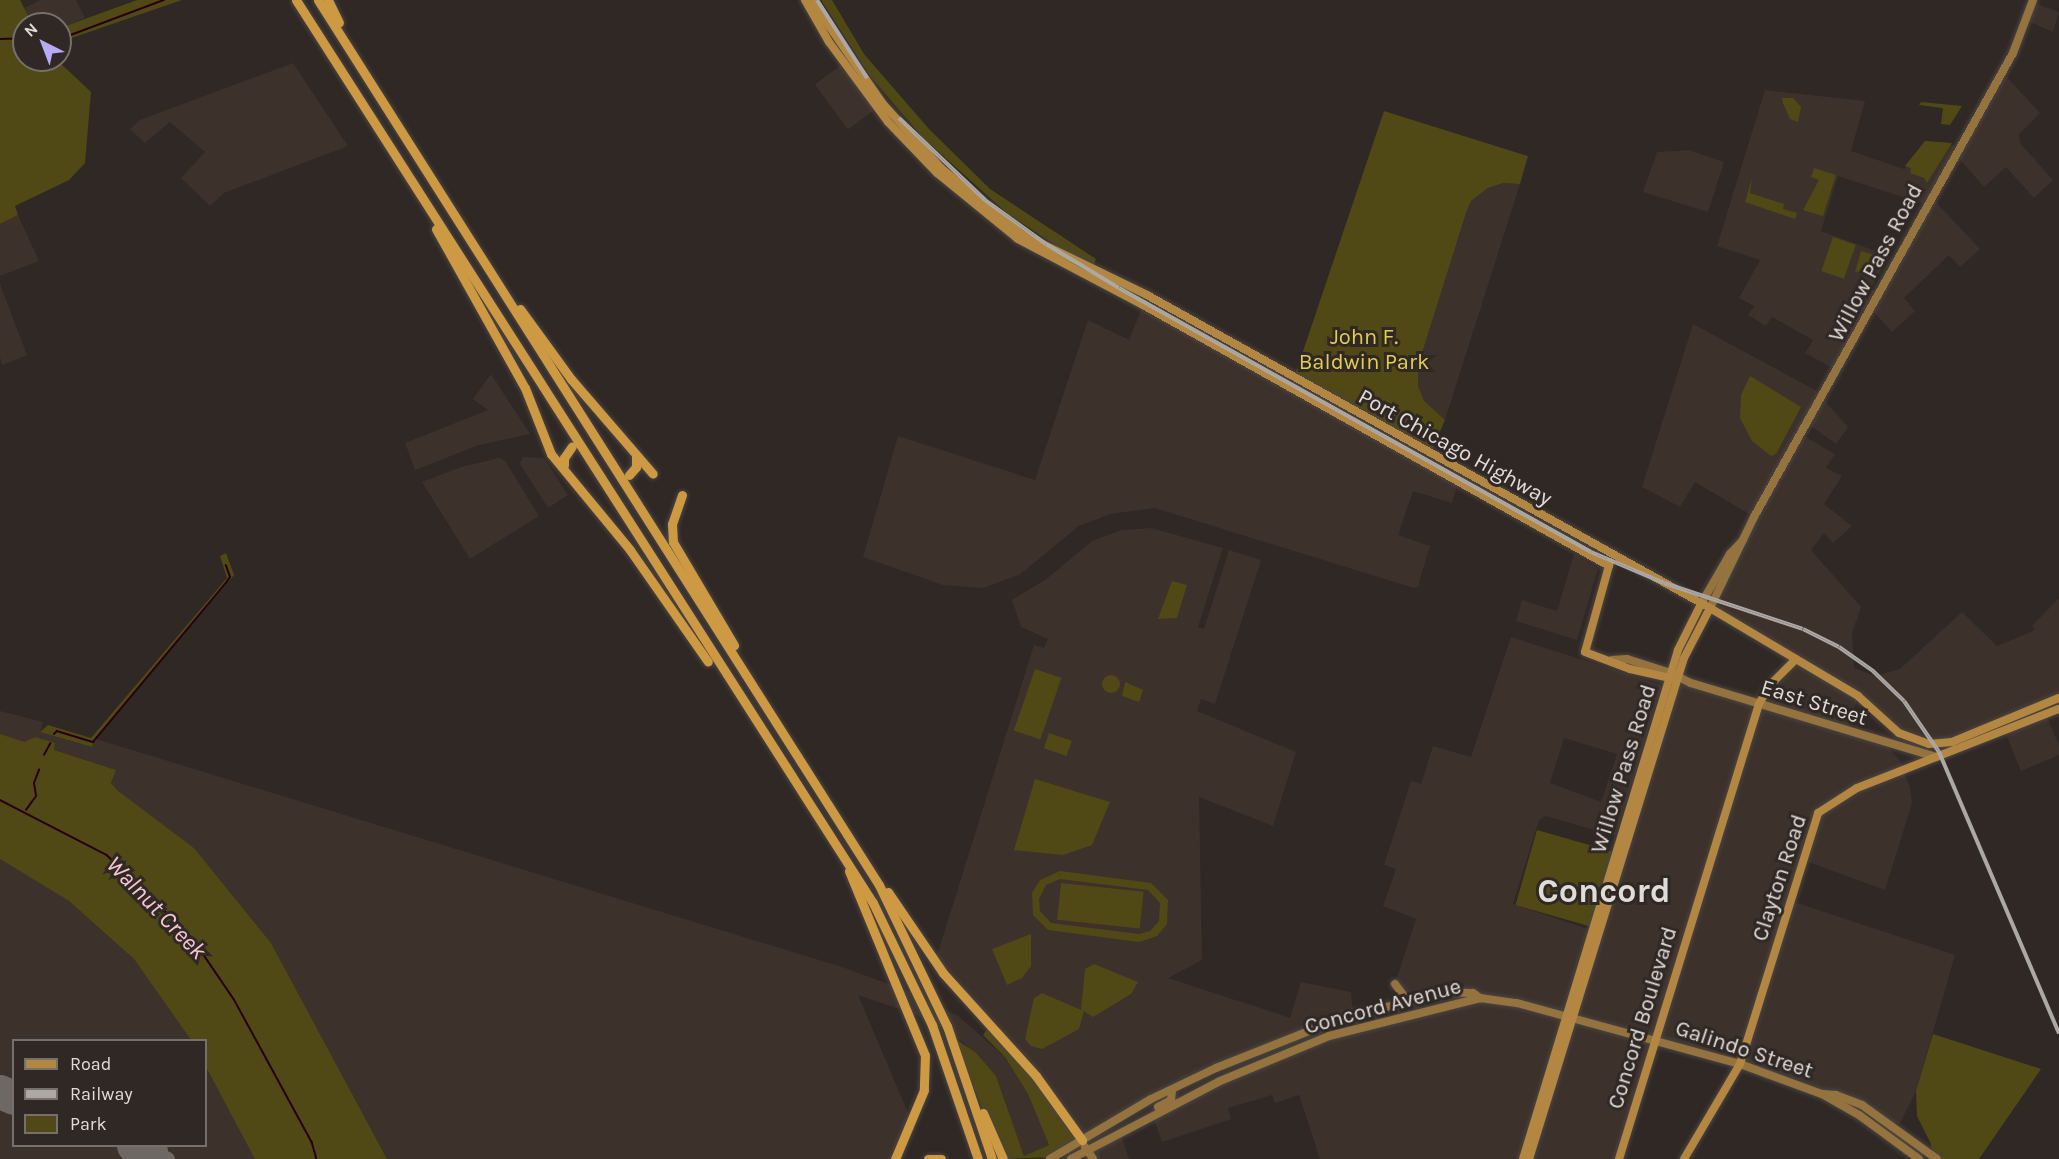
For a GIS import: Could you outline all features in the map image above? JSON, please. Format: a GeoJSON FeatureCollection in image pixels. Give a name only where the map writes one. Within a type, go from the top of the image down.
{"type":"FeatureCollection","features":[{"type":"Feature","properties":{"kind":"highway"},"geometry":{"type":"LineString","coordinates":[[296,0],[435,219],[608,484],[718,667],[848,869],[873,903],[904,962],[938,1042],[978,1159]]}},
{"type":"Feature","properties":{"kind":"highway"},"geometry":{"type":"LineString","coordinates":[[318,0],[879,885],[923,969],[953,1043],[992,1159]]}},
{"type":"Feature","properties":{"kind":"highway"},"geometry":{"type":"LineString","coordinates":[[328,0],[343,37]]}},
{"type":"Feature","properties":{"kind":"highway"},"geometry":{"type":"LineString","coordinates":[[435,219],[435,227],[466,287],[535,408],[551,454],[564,465],[710,663],[718,667]]}},
{"type":"Feature","properties":{"kind":"highway"},"geometry":{"type":"LineString","coordinates":[[490,272],[508,289],[571,379],[653,474]]}},
{"type":"Feature","properties":{"kind":"highway"},"geometry":{"type":"LineString","coordinates":[[564,465],[564,458],[572,446]]}},
{"type":"Feature","properties":{"kind":"highway"},"geometry":{"type":"LineString","coordinates":[[629,475],[636,467],[636,456]]}},
{"type":"Feature","properties":{"kind":"highway"},"geometry":{"type":"LineString","coordinates":[[681,495],[672,524],[673,542],[760,690],[762,700]]}},
{"type":"Feature","properties":{"kind":"highway"},"geometry":{"type":"LineString","coordinates":[[848,869],[852,885],[921,1040],[926,1072],[924,1090],[896,1159]]}},
{"type":"Feature","properties":{"kind":"highway"},"geometry":{"type":"LineString","coordinates":[[879,885],[890,894],[943,973],[1036,1076],[1082,1140]]}},
{"type":"Feature","properties":{"kind":"highway"},"geometry":{"type":"LineString","coordinates":[[966,1080],[974,1088],[1003,1159]]}},
{"type":"Feature","properties":{"kind":"highway"},"geometry":{"type":"LineString","coordinates":[[928,1159],[941,1159]]}},
{"type":"Feature","properties":{"kind":"main road","name":"Port Chicago Highway"},"geometry":{"type":"LineString","coordinates":[[805,0],[829,42],[888,122],[937,173],[1018,239],[1143,305],[1609,566]]}},
{"type":"Feature","properties":{"kind":"main road","name":"Port Chicago Highway"},"geometry":{"type":"LineString","coordinates":[[811,0],[883,104],[942,168],[1022,234],[1147,295],[1705,606],[1858,696],[1899,733],[1929,744],[1952,742],[2059,698]]}},
{"type":"Feature","properties":{"kind":"main road","name":"Willow Pass Road"},"geometry":{"type":"LineString","coordinates":[[1522,1159],[1673,677],[1705,606],[2013,52],[2033,0]]}},
{"type":"Feature","properties":{"kind":"main road"},"geometry":{"type":"LineString","coordinates":[[1317,404],[1324,395]]}},
{"type":"Feature","properties":{"kind":"main road"},"geometry":{"type":"LineString","coordinates":[[1609,566],[1612,556]]}},
{"type":"Feature","properties":{"kind":"main road","name":"East Street"},"geometry":{"type":"LineString","coordinates":[[1609,566],[1586,651],[1925,756],[1941,757]]}},
{"type":"Feature","properties":{"kind":"main road","name":"Concord Boulevard"},"geometry":{"type":"LineString","coordinates":[[1619,1159],[1759,704],[1769,686],[1796,659]]}},
{"type":"Feature","properties":{"kind":"main road","name":"Clayton Road"},"geometry":{"type":"LineString","coordinates":[[1684,1159],[1740,1064],[1818,813],[1857,788],[2059,709]]}},
{"type":"Feature","properties":{"kind":"main road"},"geometry":{"type":"LineString","coordinates":[[1395,984],[1408,1001]]}},
{"type":"Feature","properties":{"kind":"main road","name":"Concord Avenue"},"geometry":{"type":"LineString","coordinates":[[1042,1159],[1051,1158],[1172,1090],[1265,1048],[1344,1017],[1451,992],[1473,993],[1480,998]]}},
{"type":"Feature","properties":{"kind":"main road","name":"Galindo Street"},"geometry":{"type":"LineString","coordinates":[[1480,998],[1568,1017],[1740,1064],[1822,1094],[1862,1105],[1937,1159]]}},
{"type":"Feature","properties":{"kind":"main road","name":"Concord Avenue"},"geometry":{"type":"LineString","coordinates":[[1071,1159],[1090,1156],[1152,1115],[1239,1073],[1329,1036],[1480,998]]}},
{"type":"Feature","properties":{"kind":"main road","name":"Willow Pass Road"},"geometry":{"type":"LineString","coordinates":[[1529,1159],[1568,1017]]}},
{"type":"Feature","properties":{"kind":"main road"},"geometry":{"type":"LineString","coordinates":[[1239,1073],[1268,1057],[1265,1048]]}},
{"type":"Feature","properties":{"kind":"main road"},"geometry":{"type":"LineString","coordinates":[[1152,1115],[1171,1100],[1172,1090]]}},
{"type":"Feature","properties":{"kind":"main road","name":"Galindo Street"},"geometry":{"type":"LineString","coordinates":[[1822,1094],[1859,1115],[1919,1159]]}},
{"type":"Feature","properties":{"kind":"main road"},"geometry":{"type":"LineString","coordinates":[[1082,1140],[1090,1156]]}},
{"type":"Feature","properties":{"kind":"shaded area"},"geometry":{"type":"Polygon","coordinates":[[[41,0],[76,0],[85,18],[72,23],[72,12],[26,12],[24,8],[41,0]]]}},
{"type":"Feature","properties":{"kind":"shaded area"},"geometry":{"type":"Polygon","coordinates":[[[2032,2],[2059,12],[2053,32],[2026,20],[2032,2]]]}},
{"type":"Feature","properties":{"kind":"shaded area"},"geometry":{"type":"Polygon","coordinates":[[[293,63],[348,146],[224,193],[210,206],[181,178],[205,152],[170,122],[145,143],[130,129],[140,120],[293,63]]]}},
{"type":"Feature","properties":{"kind":"shaded area"},"geometry":{"type":"Polygon","coordinates":[[[844,63],[877,108],[848,129],[815,84],[844,63]]]}},
{"type":"Feature","properties":{"kind":"shaded area"},"geometry":{"type":"Polygon","coordinates":[[[2002,72],[2040,113],[2019,134],[2020,143],[2053,180],[2034,198],[2006,167],[1984,187],[1956,155],[1932,198],[1980,249],[1960,267],[1949,255],[1904,298],[1915,311],[1892,332],[1872,310],[1838,371],[1805,353],[1813,340],[1772,317],[1766,326],[1748,315],[1754,306],[1739,298],[1760,260],[1717,246],[1765,90],[1865,101],[1851,151],[1904,169],[1925,141],[1954,145],[1955,154],[2002,72]],[[1838,176],[1821,231],[1889,256],[1870,290],[1881,290],[1927,205],[1838,176]]]}},
{"type":"Feature","properties":{"kind":"shaded area"},"geometry":{"type":"Polygon","coordinates":[[[1689,150],[1724,162],[1708,212],[1643,192],[1657,152],[1689,150]]]}},
{"type":"Feature","properties":{"kind":"shaded area"},"geometry":{"type":"Polygon","coordinates":[[[1503,183],[1520,184],[1445,420],[1424,402],[1418,386],[1418,366],[1471,201],[1488,188],[1503,183]]]}},
{"type":"Feature","properties":{"kind":"shaded area"},"geometry":{"type":"Polygon","coordinates":[[[18,215],[39,261],[0,276],[0,224],[18,215]]]}},
{"type":"Feature","properties":{"kind":"shaded area"},"geometry":{"type":"Polygon","coordinates":[[[0,284],[27,355],[2,365],[0,357],[0,284]]]}},
{"type":"Feature","properties":{"kind":"shaded area"},"geometry":{"type":"Polygon","coordinates":[[[1143,305],[1458,483],[1452,503],[1413,491],[1398,535],[1430,546],[1418,586],[1414,588],[1155,508],[1110,514],[1079,526],[1019,575],[983,588],[943,585],[863,557],[898,436],[1035,480],[1088,320],[1129,340],[1143,305]]]}},
{"type":"Feature","properties":{"kind":"shaded area"},"geometry":{"type":"Polygon","coordinates":[[[1693,324],[1815,390],[1848,427],[1836,444],[1808,424],[1802,435],[1835,454],[1826,468],[1842,476],[1824,504],[1852,526],[1833,543],[1824,533],[1811,550],[1861,607],[1852,633],[1854,668],[1875,676],[1900,669],[1962,612],[1997,646],[2035,630],[2032,626],[2059,598],[2059,698],[1939,743],[1907,737],[1858,696],[1848,731],[1884,743],[1900,760],[1910,788],[1912,803],[1885,890],[1803,860],[1791,901],[1955,955],[1916,1091],[1900,1123],[1890,1124],[1862,1105],[1740,1064],[1655,1041],[1619,1159],[1529,1159],[1678,679],[1759,704],[1796,659],[1710,608],[1754,517],[1695,482],[1680,507],[1642,487],[1693,324]]]}},
{"type":"Feature","properties":{"kind":"shaded area"},"geometry":{"type":"Polygon","coordinates":[[[491,374],[530,434],[479,445],[415,470],[405,443],[488,410],[473,399],[491,374]]]}},
{"type":"Feature","properties":{"kind":"shaded area"},"geometry":{"type":"Polygon","coordinates":[[[523,457],[544,458],[568,495],[548,508],[520,464],[523,457]]]}},
{"type":"Feature","properties":{"kind":"shaded area"},"geometry":{"type":"Polygon","coordinates":[[[499,458],[505,461],[539,516],[470,559],[422,482],[461,467],[499,458]]]}},
{"type":"Feature","properties":{"kind":"shaded area"},"geometry":{"type":"Polygon","coordinates":[[[1151,528],[1223,548],[1198,627],[1204,629],[1229,550],[1261,560],[1215,704],[1201,699],[1197,711],[1296,752],[1273,826],[1199,797],[1202,960],[1168,978],[1290,1018],[1301,982],[1351,992],[1353,1015],[1216,1068],[1082,1140],[935,962],[1034,645],[1044,648],[1048,639],[1021,627],[1012,600],[1045,580],[1092,541],[1122,530],[1151,528]]]}},
{"type":"Feature","properties":{"kind":"shaded area"},"geometry":{"type":"Polygon","coordinates":[[[1574,554],[1598,569],[1577,640],[1516,621],[1522,600],[1557,611],[1574,554]]]}},
{"type":"Feature","properties":{"kind":"shaded area"},"geometry":{"type":"Polygon","coordinates":[[[1511,637],[1662,685],[1615,836],[1546,816],[1539,820],[1513,904],[1594,931],[1523,1159],[1320,1159],[1299,1095],[1275,1103],[1272,1095],[1228,1108],[1231,1119],[1162,1142],[1152,1115],[1329,1036],[1470,1002],[1473,993],[1408,1001],[1395,984],[1416,919],[1383,906],[1396,869],[1384,865],[1411,781],[1421,784],[1433,746],[1471,757],[1511,637]],[[1564,738],[1550,783],[1601,802],[1617,754],[1564,738]]]}},
{"type":"Feature","properties":{"kind":"shaded area"},"geometry":{"type":"Polygon","coordinates":[[[0,711],[43,722],[40,732],[92,747],[96,739],[845,968],[910,992],[958,1016],[1005,1057],[1028,1094],[1049,1145],[1024,1156],[996,1076],[961,1040],[917,1015],[858,995],[912,1122],[895,1159],[387,1159],[271,943],[194,848],[117,790],[111,783],[116,770],[54,750],[55,743],[25,742],[0,734],[0,711]]]}},
{"type":"Feature","properties":{"kind":"shaded area"},"geometry":{"type":"Polygon","coordinates":[[[2046,715],[2059,745],[2059,755],[2021,771],[2005,732],[2046,715]]]}},
{"type":"Feature","properties":{"kind":"shaded area"},"geometry":{"type":"Polygon","coordinates":[[[0,859],[69,901],[134,959],[190,1039],[12,1039],[12,1147],[207,1147],[207,1069],[256,1159],[0,1159],[0,859]]]}},
{"type":"Feature","properties":{"kind":"shaded area"},"geometry":{"type":"Polygon","coordinates":[[[1120,1132],[1129,1159],[1095,1159],[1091,1148],[1120,1132]]]}},
{"type":"Feature","properties":{"kind":"green space"},"geometry":{"type":"Polygon","coordinates":[[[0,0],[20,0],[26,12],[12,12],[12,72],[70,72],[91,92],[85,163],[69,180],[15,206],[18,215],[0,224],[0,0]]]}},
{"type":"Feature","properties":{"kind":"green space"},"geometry":{"type":"Polygon","coordinates":[[[137,0],[182,0],[72,38],[72,24],[137,0]]]}},
{"type":"Feature","properties":{"kind":"green space"},"geometry":{"type":"Polygon","coordinates":[[[821,0],[832,0],[864,54],[929,129],[990,189],[1096,259],[1092,269],[1008,214],[923,138],[870,76],[821,0]]]}},
{"type":"Feature","properties":{"kind":"green space"},"geometry":{"type":"Polygon","coordinates":[[[1782,98],[1793,98],[1801,107],[1798,122],[1790,119],[1782,98]]]}},
{"type":"Feature","properties":{"kind":"green space"},"geometry":{"type":"Polygon","coordinates":[[[1921,102],[1962,106],[1950,125],[1941,124],[1943,108],[1919,105],[1921,102]]]}},
{"type":"Feature","properties":{"kind":"green space","name":"John F. Baldwin Park"},"geometry":{"type":"Polygon","coordinates":[[[1384,111],[1528,156],[1520,184],[1503,183],[1488,188],[1471,201],[1466,213],[1418,366],[1418,386],[1424,401],[1445,420],[1430,455],[1294,378],[1384,111]]]}},
{"type":"Feature","properties":{"kind":"green space"},"geometry":{"type":"Polygon","coordinates":[[[1925,141],[1952,143],[1927,183],[1924,178],[1910,173],[1911,168],[1905,166],[1925,141]]]}},
{"type":"Feature","properties":{"kind":"green space"},"geometry":{"type":"Polygon","coordinates":[[[1814,168],[1836,175],[1823,216],[1803,210],[1819,180],[1811,177],[1814,168]]]}},
{"type":"Feature","properties":{"kind":"green space"},"geometry":{"type":"Polygon","coordinates":[[[1752,178],[1750,193],[1784,204],[1783,209],[1797,213],[1795,219],[1745,202],[1752,178]]]}},
{"type":"Feature","properties":{"kind":"green space"},"geometry":{"type":"Polygon","coordinates":[[[1833,237],[1856,245],[1844,279],[1821,271],[1833,237]]]}},
{"type":"Feature","properties":{"kind":"green space"},"geometry":{"type":"Polygon","coordinates":[[[1861,251],[1881,257],[1865,271],[1855,272],[1861,251]]]}},
{"type":"Feature","properties":{"kind":"green space"},"geometry":{"type":"Polygon","coordinates":[[[1750,376],[1801,407],[1776,454],[1771,456],[1752,441],[1740,418],[1741,395],[1750,376]]]}},
{"type":"Feature","properties":{"kind":"green space"},"geometry":{"type":"Polygon","coordinates":[[[226,553],[234,575],[96,737],[92,747],[40,732],[48,725],[91,738],[227,578],[220,556],[226,553]]]}},
{"type":"Feature","properties":{"kind":"green space"},"geometry":{"type":"Polygon","coordinates":[[[1172,581],[1187,585],[1177,618],[1158,619],[1172,581]]]}},
{"type":"Feature","properties":{"kind":"green space"},"geometry":{"type":"Polygon","coordinates":[[[1035,669],[1061,678],[1040,740],[1014,730],[1035,669]]]}},
{"type":"Feature","properties":{"kind":"green space"},"geometry":{"type":"Polygon","coordinates":[[[1111,675],[1117,678],[1120,684],[1117,690],[1111,693],[1105,690],[1102,684],[1105,678],[1111,675]]]}},
{"type":"Feature","properties":{"kind":"green space"},"geometry":{"type":"Polygon","coordinates":[[[1125,682],[1143,690],[1139,702],[1122,696],[1125,682]]]}},
{"type":"Feature","properties":{"kind":"green space"},"geometry":{"type":"Polygon","coordinates":[[[1049,733],[1072,741],[1066,756],[1044,748],[1049,733]]]}},
{"type":"Feature","properties":{"kind":"green space"},"geometry":{"type":"Polygon","coordinates":[[[0,734],[25,742],[35,737],[55,743],[54,750],[116,770],[111,783],[117,790],[194,848],[271,943],[387,1159],[255,1159],[207,1069],[207,1039],[190,1039],[134,959],[69,901],[0,859],[0,734]]]}},
{"type":"Feature","properties":{"kind":"green space"},"geometry":{"type":"Polygon","coordinates":[[[1035,779],[1110,802],[1092,845],[1063,855],[1014,850],[1035,779]]]}},
{"type":"Feature","properties":{"kind":"green space"},"geometry":{"type":"Polygon","coordinates":[[[1537,830],[1614,852],[1592,927],[1516,905],[1537,830]]]}},
{"type":"Feature","properties":{"kind":"green space"},"geometry":{"type":"Polygon","coordinates":[[[1060,871],[1151,883],[1168,900],[1167,924],[1157,936],[1139,942],[1048,930],[1033,915],[1032,893],[1040,880],[1060,871]],[[1060,879],[1046,885],[1039,899],[1040,911],[1051,923],[1139,934],[1150,931],[1159,921],[1160,903],[1148,890],[1060,879]]]}},
{"type":"Feature","properties":{"kind":"green space"},"geometry":{"type":"Polygon","coordinates":[[[1061,883],[1144,892],[1140,928],[1057,920],[1061,883]]]}},
{"type":"Feature","properties":{"kind":"green space"},"geometry":{"type":"Polygon","coordinates":[[[1031,934],[1031,966],[1022,978],[1007,985],[992,949],[1031,934]]]}},
{"type":"Feature","properties":{"kind":"green space"},"geometry":{"type":"Polygon","coordinates":[[[1094,964],[1138,982],[1131,994],[1093,1017],[1084,1011],[1079,1029],[1042,1049],[1031,1046],[1025,1039],[1034,998],[1042,993],[1081,1010],[1085,969],[1094,964]]]}},
{"type":"Feature","properties":{"kind":"green space"},"geometry":{"type":"Polygon","coordinates":[[[990,1025],[1082,1140],[1053,1157],[1003,1159],[974,1088],[966,1080],[950,1035],[976,1053],[996,1076],[1024,1156],[1049,1145],[1028,1094],[1005,1057],[983,1035],[990,1025]]]}},
{"type":"Feature","properties":{"kind":"green space"},"geometry":{"type":"Polygon","coordinates":[[[1933,1034],[2041,1069],[1979,1159],[1937,1159],[1932,1155],[1931,1144],[1917,1116],[1916,1091],[1933,1034]]]}},
{"type":"Feature","properties":{"kind":"waterway"},"geometry":{"type":"LineString","coordinates":[[72,34],[164,0]]}},
{"type":"Feature","properties":{"kind":"waterway"},"geometry":{"type":"LineString","coordinates":[[0,39],[12,38]]}},
{"type":"Feature","properties":{"kind":"waterway"},"geometry":{"type":"LineString","coordinates":[[54,734],[57,731],[93,742],[226,583],[230,577],[226,566]]}},
{"type":"Feature","properties":{"kind":"waterway"},"geometry":{"type":"LineString","coordinates":[[44,755],[50,744]]}},
{"type":"Feature","properties":{"kind":"waterway"},"geometry":{"type":"LineString","coordinates":[[26,810],[36,796],[34,783],[39,770]]}},
{"type":"Feature","properties":{"kind":"waterway","name":"Walnut Creek"},"geometry":{"type":"LineString","coordinates":[[0,800],[107,855],[193,939],[234,999],[312,1142],[317,1159]]}},
{"type":"Feature","properties":{"kind":"taxiway"},"geometry":{"type":"LineString","coordinates":[[151,1152],[168,1159]]}},
{"type":"Feature","properties":{"kind":"runway"},"geometry":{"type":"LineString","coordinates":[[0,1092],[12,1097]]}},
{"type":"Feature","properties":{"kind":"runway"},"geometry":{"type":"LineString","coordinates":[[137,1147],[151,1152]]}},
{"type":"Feature","properties":{"kind":"railway"},"geometry":{"type":"LineString","coordinates":[[817,0],[867,78]]}},
{"type":"Feature","properties":{"kind":"railway"},"geometry":{"type":"LineString","coordinates":[[899,118],[985,200],[1046,244],[1119,288],[1591,552],[1664,583],[1803,629],[1839,647],[1873,671],[1904,701],[1939,752],[2059,1033]]}},
{"type":"Feature","properties":{"kind":"district","name":"Concord"},"geometry":{"type":"Point","coordinates":[1604,892]}}]}
